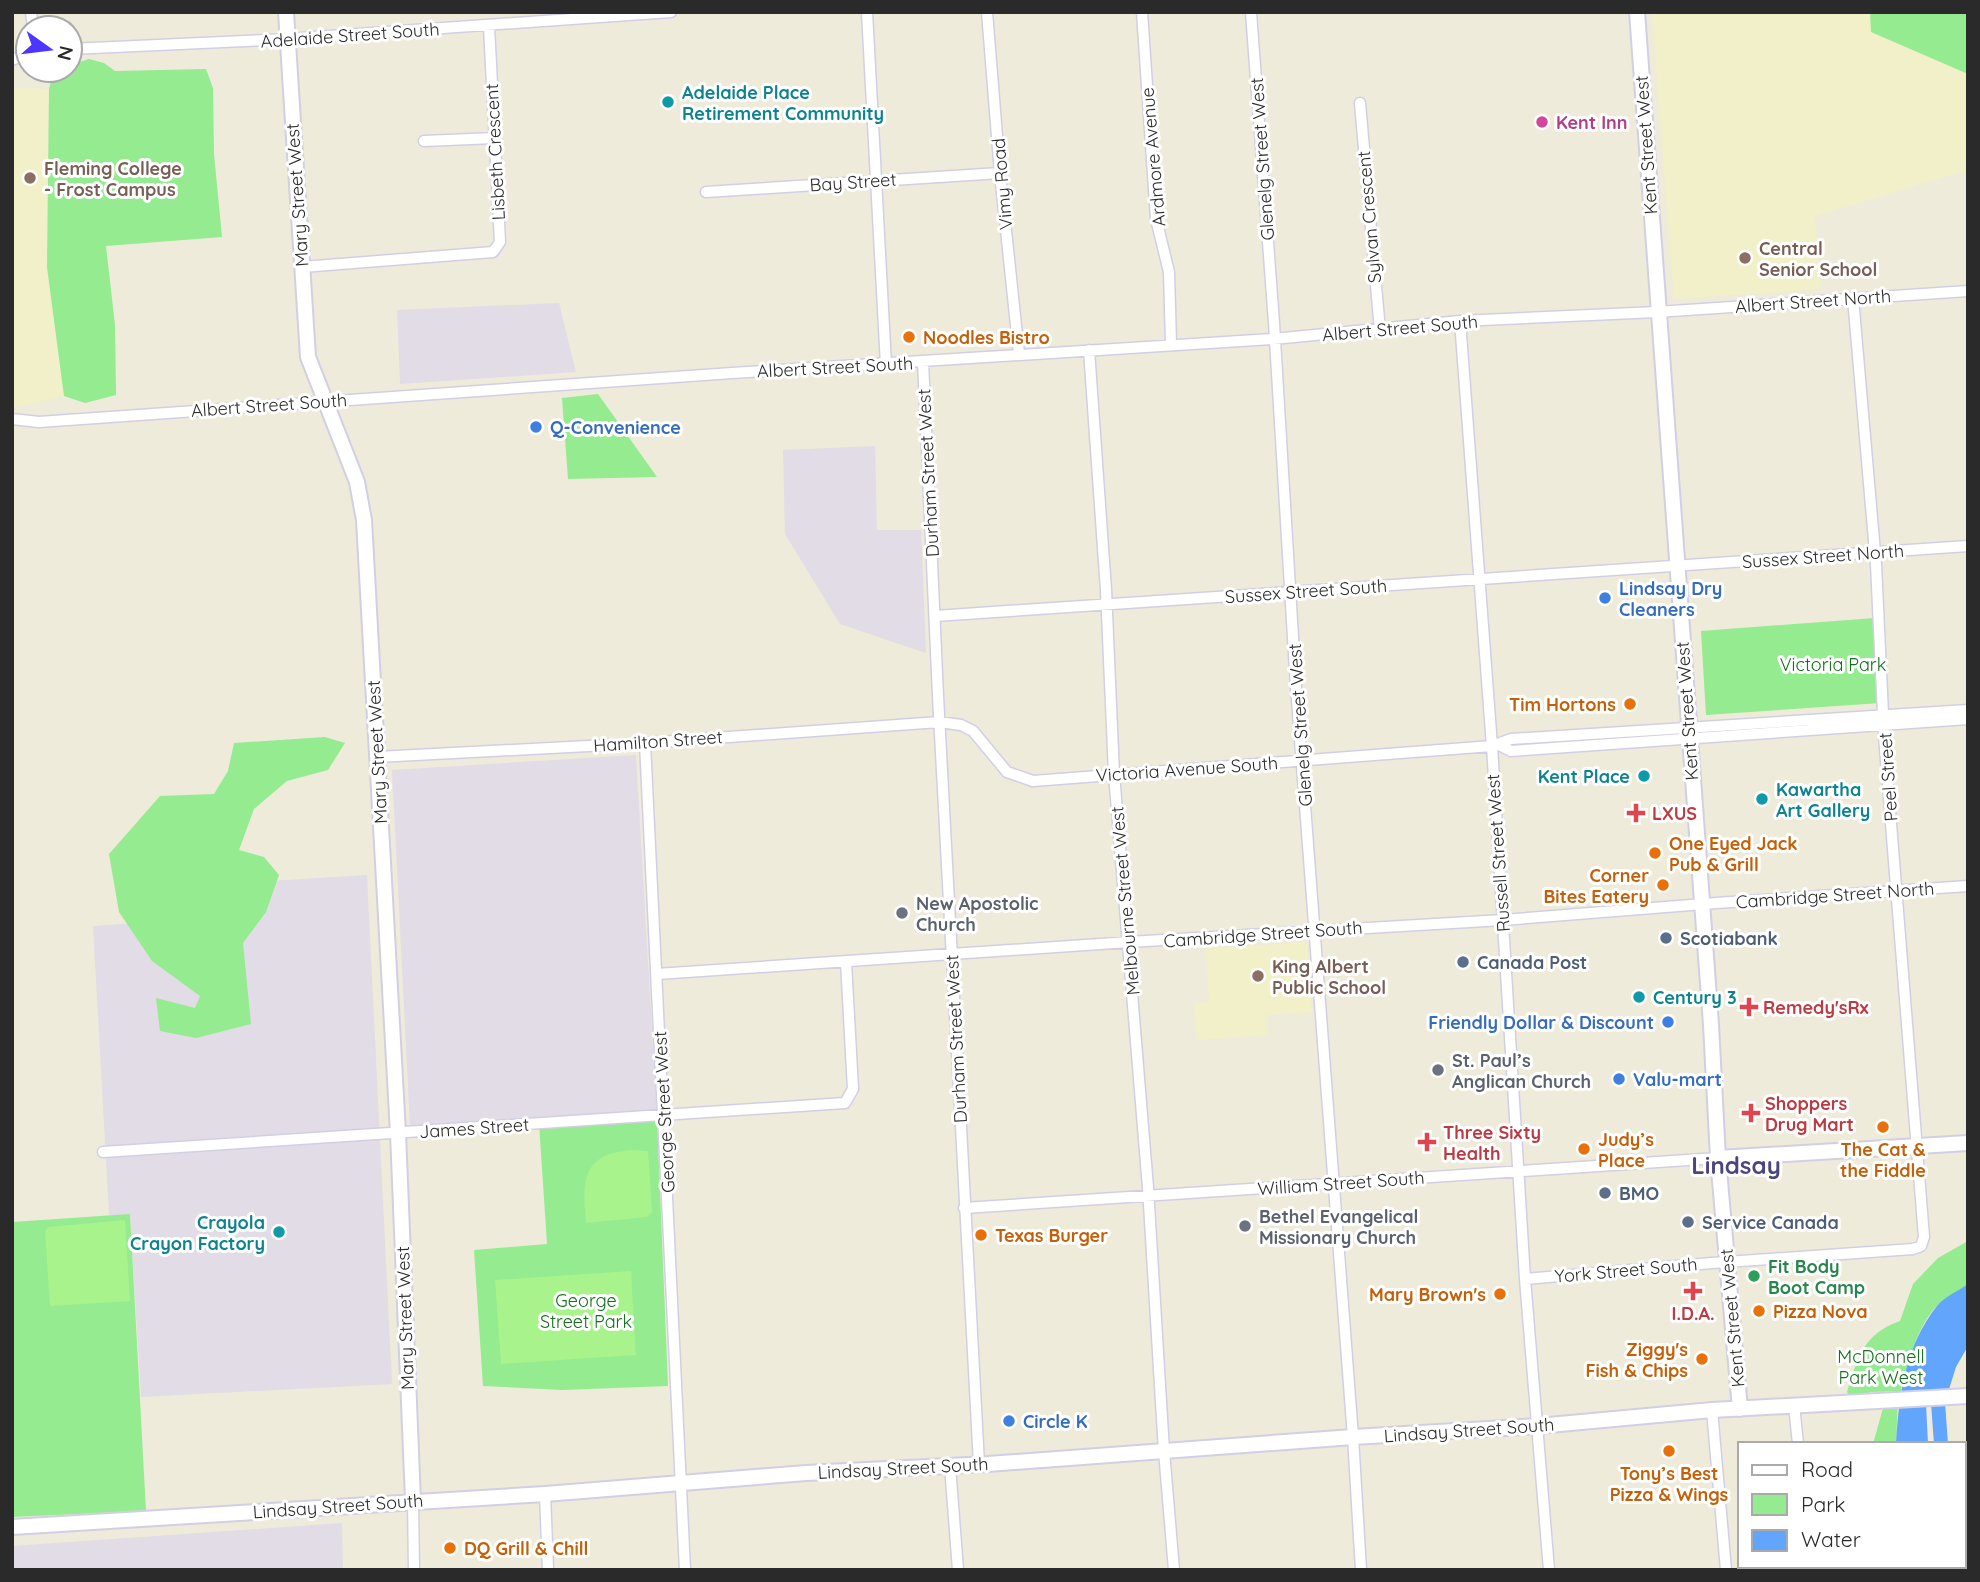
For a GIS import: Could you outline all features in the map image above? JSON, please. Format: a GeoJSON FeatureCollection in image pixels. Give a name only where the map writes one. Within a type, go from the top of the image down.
{"type":"FeatureCollection","features":[{"type":"Feature","properties":{"kind":"main road","name":"Mary Street West"},"geometry":{"type":"LineString","coordinates":[[286,12],[308,357],[357,482],[364,520],[398,1133],[413,1501]]}},
{"type":"Feature","properties":{"kind":"main road","name":"Kent Street West"},"geometry":{"type":"LineString","coordinates":[[1637,12],[1718,1158],[1740,1409]]}},
{"type":"Feature","properties":{"kind":"main road"},"geometry":{"type":"LineString","coordinates":[[1718,1158],[1968,1143]]}},
{"type":"Feature","properties":{"kind":"main road","name":"Lindsay Street South"},"geometry":{"type":"LineString","coordinates":[[12,1527],[545,1494],[682,1482],[1538,1426],[1712,1410],[1966,1396]]}},
{"type":"Feature","properties":{"kind":"street","name":"Adelaide Street South"},"geometry":{"type":"LineString","coordinates":[[84,48],[286,39],[489,26],[557,16],[671,12]]}},
{"type":"Feature","properties":{"kind":"street"},"geometry":{"type":"LineString","coordinates":[[867,12],[886,365]]}},
{"type":"Feature","properties":{"kind":"street","name":"Vimy Road"},"geometry":{"type":"LineString","coordinates":[[987,12],[1019,354]]}},
{"type":"Feature","properties":{"kind":"street","name":"Ardmore Avenue"},"geometry":{"type":"LineString","coordinates":[[1142,12],[1156,219],[1169,272],[1171,344]]}},
{"type":"Feature","properties":{"kind":"street","name":"Glenelg Street West"},"geometry":{"type":"LineString","coordinates":[[1251,12],[1292,592],[1296,687],[1361,1570]]}},
{"type":"Feature","properties":{"kind":"street","name":"Lisbeth Crescent"},"geometry":{"type":"LineString","coordinates":[[302,267],[494,252],[500,242],[489,26]]}},
{"type":"Feature","properties":{"kind":"street","name":"Sylvan Crescent"},"geometry":{"type":"LineString","coordinates":[[1360,103],[1380,331]]}},
{"type":"Feature","properties":{"kind":"street"},"geometry":{"type":"LineString","coordinates":[[424,141],[494,138]]}},
{"type":"Feature","properties":{"kind":"street","name":"Bay Street"},"geometry":{"type":"LineString","coordinates":[[706,192],[1000,173]]}},
{"type":"Feature","properties":{"kind":"street","name":"Albert Street North"},"geometry":{"type":"LineString","coordinates":[[1657,312],[1968,291]]}},
{"type":"Feature","properties":{"kind":"street","name":"Peel Street"},"geometry":{"type":"LineString","coordinates":[[1853,298],[1924,1237],[1921,1246],[1913,1249]]}},
{"type":"Feature","properties":{"kind":"street","name":"Albert Street South"},"geometry":{"type":"LineString","coordinates":[[14,420],[39,422],[732,373],[1273,339],[1380,331],[1460,321],[1657,312]]}},
{"type":"Feature","properties":{"kind":"street","name":"Russell Street West"},"geometry":{"type":"LineString","coordinates":[[1460,321],[1479,579],[1495,746],[1525,1279],[1549,1570]]}},
{"type":"Feature","properties":{"kind":"street","name":"Melbourne Street West"},"geometry":{"type":"LineString","coordinates":[[1088,351],[1106,605],[1114,774],[1149,1197],[1174,1570]]}},
{"type":"Feature","properties":{"kind":"street","name":"Durham Street West"},"geometry":{"type":"LineString","coordinates":[[923,362],[939,722],[979,1464]]}},
{"type":"Feature","properties":{"kind":"street","name":"Sussex Street North"},"geometry":{"type":"LineString","coordinates":[[1677,567],[1968,546]]}},
{"type":"Feature","properties":{"kind":"street","name":"Sussex Street South"},"geometry":{"type":"LineString","coordinates":[[935,616],[1677,567]]}},
{"type":"Feature","properties":{"kind":"street","name":"Victoria Avenue South"},"geometry":{"type":"LineString","coordinates":[[939,722],[961,725],[973,731],[1001,767],[1015,776],[1033,780],[1495,746],[1511,740],[1967,715]]}},
{"type":"Feature","properties":{"kind":"street","name":"Hamilton Street"},"geometry":{"type":"LineString","coordinates":[[377,758],[645,743],[939,722]]}},
{"type":"Feature","properties":{"kind":"street","name":"George Street West"},"geometry":{"type":"LineString","coordinates":[[645,743],[685,1570]]}},
{"type":"Feature","properties":{"kind":"street","name":"Cambridge Street North"},"geometry":{"type":"LineString","coordinates":[[1702,904],[1968,886]]}},
{"type":"Feature","properties":{"kind":"street","name":"Cambridge Street South"},"geometry":{"type":"LineString","coordinates":[[657,974],[1503,920],[1702,904]]}},
{"type":"Feature","properties":{"kind":"street","name":"James Street"},"geometry":{"type":"LineString","coordinates":[[103,1152],[845,1103],[853,1089],[846,962]]}},
{"type":"Feature","properties":{"kind":"street","name":"William Street South"},"geometry":{"type":"LineString","coordinates":[[964,1208],[1718,1158]]}},
{"type":"Feature","properties":{"kind":"street","name":"York Street South"},"geometry":{"type":"LineString","coordinates":[[1525,1279],[1913,1249]]}},
{"type":"Feature","properties":{"kind":"street"},"geometry":{"type":"LineString","coordinates":[[1794,1405],[1798,1442]]}},
{"type":"Feature","properties":{"kind":"street"},"geometry":{"type":"LineString","coordinates":[[1712,1410],[1726,1570]]}},
{"type":"Feature","properties":{"kind":"street"},"geometry":{"type":"LineString","coordinates":[[950,1466],[958,1570]]}},
{"type":"Feature","properties":{"kind":"street"},"geometry":{"type":"LineString","coordinates":[[545,1494],[548,1570]]}},
{"type":"Feature","properties":{"kind":"street"},"geometry":{"type":"LineString","coordinates":[[413,1501],[414,1570]]}},
{"type":"Feature","properties":{"kind":"shaded area"},"geometry":{"type":"Polygon","coordinates":[[[1652,12],[1870,12],[1871,32],[1968,74],[1968,170],[1815,216],[1820,289],[1674,299],[1652,12]]]}},
{"type":"Feature","properties":{"kind":"shaded area","name":"Fleming College - Frost Campus"},"geometry":{"type":"Polygon","coordinates":[[[12,88],[49,89],[47,267],[64,396],[12,408],[12,88]]]}},
{"type":"Feature","properties":{"kind":"shaded area"},"geometry":{"type":"Polygon","coordinates":[[[559,303],[576,372],[400,384],[397,310],[559,303]]]}},
{"type":"Feature","properties":{"kind":"shaded area"},"geometry":{"type":"Polygon","coordinates":[[[875,446],[877,530],[921,530],[926,653],[840,624],[785,534],[783,450],[875,446]]]}},
{"type":"Feature","properties":{"kind":"shaded area"},"geometry":{"type":"Polygon","coordinates":[[[636,755],[657,1117],[410,1126],[392,770],[636,755]]]}},
{"type":"Feature","properties":{"kind":"shaded area"},"geometry":{"type":"Polygon","coordinates":[[[367,875],[392,1384],[141,1397],[130,1215],[109,1215],[93,926],[242,916],[240,883],[367,875]]]}},
{"type":"Feature","properties":{"kind":"shaded area","name":"King Albert Public School"},"geometry":{"type":"Polygon","coordinates":[[[1307,942],[1312,1012],[1267,1015],[1267,1035],[1197,1040],[1194,1004],[1209,1002],[1206,949],[1307,942]]]}},
{"type":"Feature","properties":{"kind":"shaded area"},"geometry":{"type":"Polygon","coordinates":[[[342,1523],[343,1570],[12,1570],[12,1546],[342,1523]]]}},
{"type":"Feature","properties":{"kind":"green space"},"geometry":{"type":"Polygon","coordinates":[[[1870,12],[1967,12],[1968,74],[1871,32],[1870,12]]]}},
{"type":"Feature","properties":{"kind":"green space"},"geometry":{"type":"Polygon","coordinates":[[[89,59],[104,63],[115,71],[206,69],[213,88],[214,154],[222,237],[106,246],[115,325],[116,395],[85,403],[64,396],[47,267],[49,89],[50,84],[84,84],[84,61],[89,59]]]}},
{"type":"Feature","properties":{"kind":"green space"},"geometry":{"type":"Polygon","coordinates":[[[598,394],[657,477],[568,479],[562,398],[598,394]]]}},
{"type":"Feature","properties":{"kind":"green space","name":"Victoria Park"},"geometry":{"type":"Polygon","coordinates":[[[1875,618],[1881,703],[1706,715],[1701,631],[1875,618]]]}},
{"type":"Feature","properties":{"kind":"green space"},"geometry":{"type":"Polygon","coordinates":[[[325,737],[345,743],[328,770],[287,781],[254,809],[239,850],[264,857],[279,875],[266,912],[243,943],[251,1024],[196,1038],[160,1031],[156,998],[195,1008],[200,996],[152,961],[119,912],[109,854],[160,796],[214,794],[228,771],[234,743],[325,737]]]}},
{"type":"Feature","properties":{"kind":"green space","name":"George Street Park"},"geometry":{"type":"Polygon","coordinates":[[[657,1117],[668,1386],[562,1390],[483,1386],[474,1250],[547,1244],[539,1123],[657,1117]]]}},
{"type":"Feature","properties":{"kind":"green space"},"geometry":{"type":"Polygon","coordinates":[[[634,1150],[648,1151],[652,1212],[647,1217],[586,1223],[584,1193],[589,1171],[604,1156],[634,1150]]]}},
{"type":"Feature","properties":{"kind":"green space"},"geometry":{"type":"Polygon","coordinates":[[[130,1214],[146,1511],[12,1517],[12,1222],[130,1214]]]}},
{"type":"Feature","properties":{"kind":"green space"},"geometry":{"type":"Polygon","coordinates":[[[125,1220],[130,1301],[50,1306],[45,1231],[48,1227],[125,1220]]]}},
{"type":"Feature","properties":{"kind":"green space","name":"McDonnell Park West"},"geometry":{"type":"Polygon","coordinates":[[[1968,1241],[1968,1284],[1942,1301],[1925,1322],[1910,1357],[1901,1391],[1871,1392],[1854,1403],[1847,1392],[1864,1348],[1878,1333],[1900,1321],[1913,1284],[1938,1258],[1968,1241]]]}},
{"type":"Feature","properties":{"kind":"green space"},"geometry":{"type":"Polygon","coordinates":[[[631,1271],[636,1355],[501,1364],[495,1280],[631,1271]]]}},
{"type":"Feature","properties":{"kind":"green space"},"geometry":{"type":"Polygon","coordinates":[[[1898,1400],[1896,1442],[1874,1442],[1885,1401],[1898,1400]]]}},
{"type":"Feature","properties":{"kind":"water"},"geometry":{"type":"Polygon","coordinates":[[[1968,1284],[1968,1346],[1956,1367],[1945,1402],[1948,1442],[1934,1442],[1931,1403],[1926,1404],[1928,1442],[1896,1442],[1902,1389],[1911,1354],[1926,1321],[1947,1297],[1968,1284]]]}},
{"type":"Feature","properties":{"kind":"place","name":"Adelaide Place Retirement Community"},"geometry":{"type":"Point","coordinates":[668,102]}},
{"type":"Feature","properties":{"kind":"place","name":"Kent Inn"},"geometry":{"type":"Point","coordinates":[1542,122]}},
{"type":"Feature","properties":{"kind":"place","name":"Fleming College - Frost Campus"},"geometry":{"type":"Point","coordinates":[30,178]}},
{"type":"Feature","properties":{"kind":"place","name":"Central Senior School"},"geometry":{"type":"Point","coordinates":[1745,258]}},
{"type":"Feature","properties":{"kind":"place","name":"Noodles Bistro"},"geometry":{"type":"Point","coordinates":[909,337]}},
{"type":"Feature","properties":{"kind":"place","name":"Q-Convenience"},"geometry":{"type":"Point","coordinates":[536,427]}},
{"type":"Feature","properties":{"kind":"place","name":"Lindsay Dry Cleaners"},"geometry":{"type":"Point","coordinates":[1605,598]}},
{"type":"Feature","properties":{"kind":"place","name":"Tim Hortons"},"geometry":{"type":"Point","coordinates":[1630,704]}},
{"type":"Feature","properties":{"kind":"place","name":"Kent Place"},"geometry":{"type":"Point","coordinates":[1644,776]}},
{"type":"Feature","properties":{"kind":"place","name":"Kawartha Art Gallery"},"geometry":{"type":"Point","coordinates":[1762,799]}},
{"type":"Feature","properties":{"kind":"place","name":"LXUS"},"geometry":{"type":"Point","coordinates":[1636,813]}},
{"type":"Feature","properties":{"kind":"place","name":"One Eyed Jack Pub & Grill"},"geometry":{"type":"Point","coordinates":[1655,853]}},
{"type":"Feature","properties":{"kind":"place","name":"Corner Bites Eatery"},"geometry":{"type":"Point","coordinates":[1663,885]}},
{"type":"Feature","properties":{"kind":"place","name":"New Apostolic Church"},"geometry":{"type":"Point","coordinates":[902,913]}},
{"type":"Feature","properties":{"kind":"place","name":"Scotiabank"},"geometry":{"type":"Point","coordinates":[1666,938]}},
{"type":"Feature","properties":{"kind":"place","name":"Canada Post"},"geometry":{"type":"Point","coordinates":[1463,962]}},
{"type":"Feature","properties":{"kind":"place","name":"King Albert Public School"},"geometry":{"type":"Point","coordinates":[1258,976]}},
{"type":"Feature","properties":{"kind":"place","name":"Century 3"},"geometry":{"type":"Point","coordinates":[1639,997]}},
{"type":"Feature","properties":{"kind":"place","name":"Remedy'sRx"},"geometry":{"type":"Point","coordinates":[1749,1007]}},
{"type":"Feature","properties":{"kind":"place","name":"Friendly Dollar & Discount"},"geometry":{"type":"Point","coordinates":[1668,1022]}},
{"type":"Feature","properties":{"kind":"place","name":"St. Paul’s Anglican Church"},"geometry":{"type":"Point","coordinates":[1438,1070]}},
{"type":"Feature","properties":{"kind":"place","name":"Valu-mart"},"geometry":{"type":"Point","coordinates":[1619,1079]}},
{"type":"Feature","properties":{"kind":"place","name":"Shoppers Drug Mart"},"geometry":{"type":"Point","coordinates":[1751,1113]}},
{"type":"Feature","properties":{"kind":"place","name":"The Cat & the Fiddle"},"geometry":{"type":"Point","coordinates":[1883,1127]}},
{"type":"Feature","properties":{"kind":"place","name":"Three Sixty Health"},"geometry":{"type":"Point","coordinates":[1427,1142]}},
{"type":"Feature","properties":{"kind":"place","name":"Judy’s Place"},"geometry":{"type":"Point","coordinates":[1584,1149]}},
{"type":"Feature","properties":{"kind":"place","name":"BMO"},"geometry":{"type":"Point","coordinates":[1605,1193]}},
{"type":"Feature","properties":{"kind":"place","name":"Service Canada"},"geometry":{"type":"Point","coordinates":[1688,1222]}},
{"type":"Feature","properties":{"kind":"place","name":"Bethel Evangelical Missionary Church"},"geometry":{"type":"Point","coordinates":[1245,1226]}},
{"type":"Feature","properties":{"kind":"place","name":"Crayola Crayon Factory"},"geometry":{"type":"Point","coordinates":[279,1232]}},
{"type":"Feature","properties":{"kind":"place","name":"Texas Burger"},"geometry":{"type":"Point","coordinates":[981,1235]}},
{"type":"Feature","properties":{"kind":"place","name":"Fit Body Boot Camp"},"geometry":{"type":"Point","coordinates":[1754,1276]}},
{"type":"Feature","properties":{"kind":"place","name":"I.D.A."},"geometry":{"type":"Point","coordinates":[1693,1291]}},
{"type":"Feature","properties":{"kind":"place","name":"Mary Brown's"},"geometry":{"type":"Point","coordinates":[1500,1294]}},
{"type":"Feature","properties":{"kind":"place","name":"Pizza Nova"},"geometry":{"type":"Point","coordinates":[1759,1311]}},
{"type":"Feature","properties":{"kind":"place","name":"Ziggy's Fish & Chips"},"geometry":{"type":"Point","coordinates":[1702,1359]}},
{"type":"Feature","properties":{"kind":"place","name":"Circle K"},"geometry":{"type":"Point","coordinates":[1009,1421]}},
{"type":"Feature","properties":{"kind":"place","name":"Tony’s Best Pizza & Wings"},"geometry":{"type":"Point","coordinates":[1669,1451]}},
{"type":"Feature","properties":{"kind":"place","name":"DQ Grill & Chill"},"geometry":{"type":"Point","coordinates":[450,1548]}},
{"type":"Feature","properties":{"kind":"district","name":"Lindsay"},"geometry":{"type":"Point","coordinates":[1736,1165]}}]}
